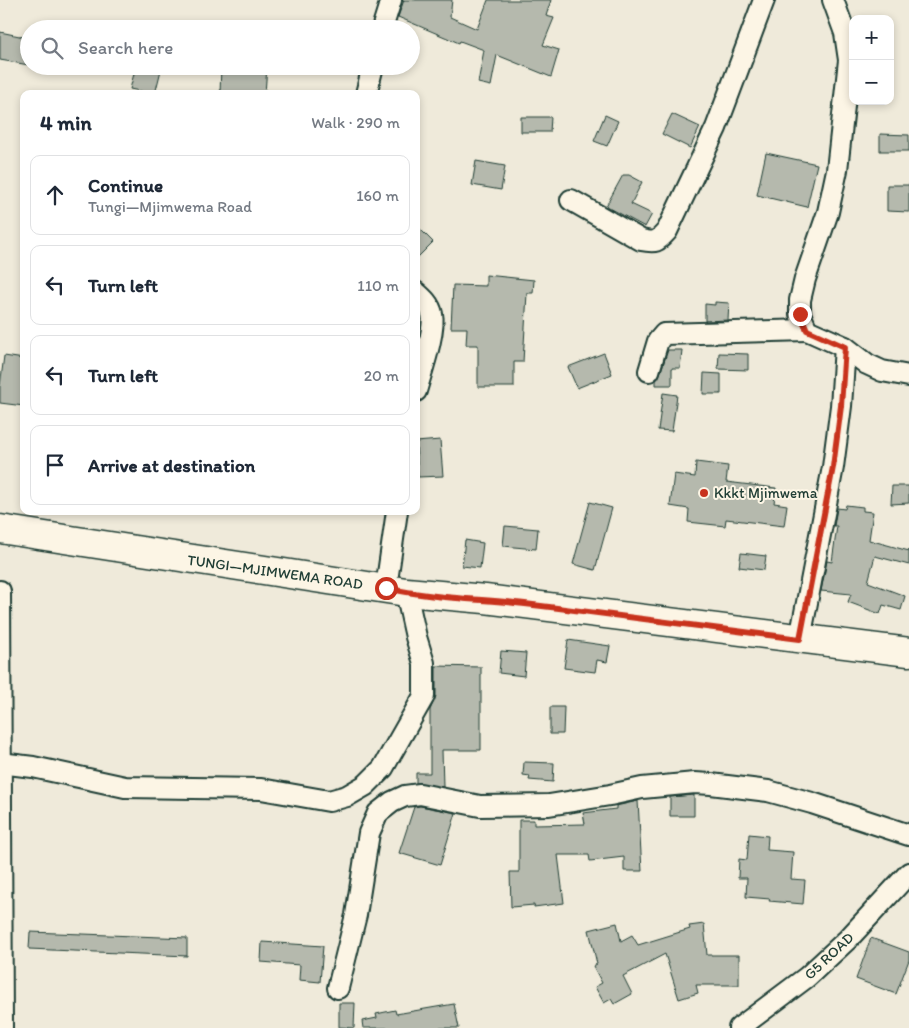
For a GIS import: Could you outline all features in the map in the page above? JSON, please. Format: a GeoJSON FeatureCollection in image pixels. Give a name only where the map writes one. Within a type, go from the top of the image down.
{"type":"FeatureCollection","features":[{"type":"Feature","properties":{"kind":"street"},"geometry":{"type":"LineString","coordinates":[[570,200],[641,240],[658,241],[667,231],[716,128],[764,0]]}},
{"type":"Feature","properties":{"kind":"street"},"geometry":{"type":"LineString","coordinates":[[807,330],[800,314],[800,300],[828,212],[836,170],[848,60],[845,33],[833,0]]}},
{"type":"Feature","properties":{"kind":"street"},"geometry":{"type":"LineString","coordinates":[[383,20],[384,2]]}},
{"type":"Feature","properties":{"kind":"street"},"geometry":{"type":"LineString","coordinates":[[367,90],[370,75]]}},
{"type":"Feature","properties":{"kind":"street"},"geometry":{"type":"LineString","coordinates":[[420,296],[426,301],[432,314],[432,326],[420,375]]}},
{"type":"Feature","properties":{"kind":"street"},"geometry":{"type":"LineString","coordinates":[[649,371],[658,341],[664,334],[807,330],[845,347],[867,364],[882,371],[909,376]]}},
{"type":"Feature","properties":{"kind":"street"},"geometry":{"type":"LineString","coordinates":[[800,639],[833,467],[841,406],[845,347]]}},
{"type":"Feature","properties":{"kind":"street"},"geometry":{"type":"LineString","coordinates":[[1,763],[125,787],[261,789],[329,801],[347,796],[366,785],[383,768],[424,696],[424,663],[416,637],[396,590],[397,515]]}},
{"type":"Feature","properties":{"kind":"street","name":"TUNGI—MJIMWEMA ROAD"},"geometry":{"type":"LineString","coordinates":[[0,529],[396,590],[494,600],[909,652]]}},
{"type":"Feature","properties":{"kind":"street"},"geometry":{"type":"LineString","coordinates":[[0,591],[2,1028]]}},
{"type":"Feature","properties":{"kind":"street"},"geometry":{"type":"LineString","coordinates":[[338,988],[356,915],[369,833],[378,813],[392,802],[405,796],[420,794],[480,806],[549,805],[642,788],[695,783],[711,784],[768,791],[812,803],[909,836]]}},
{"type":"Feature","properties":{"kind":"street","name":"G5 ROAD"},"geometry":{"type":"LineString","coordinates":[[751,1024],[807,977],[902,890],[909,873]]}},
{"type":"Feature","properties":{"kind":"building"},"geometry":{"type":"Polygon","coordinates":[[[404,0],[452,0],[450,17],[477,29],[488,0],[551,0],[546,16],[554,18],[543,45],[559,50],[551,77],[497,55],[491,86],[478,83],[484,50],[460,41],[459,43],[420,26],[420,20],[405,20],[398,17],[404,0]]]}},
{"type":"Feature","properties":{"kind":"building"},"geometry":{"type":"Polygon","coordinates":[[[0,32],[20,36],[20,63],[0,60],[0,32]]]}},
{"type":"Feature","properties":{"kind":"building"},"geometry":{"type":"Polygon","coordinates":[[[134,75],[160,75],[156,90],[130,89],[134,75]]]}},
{"type":"Feature","properties":{"kind":"building"},"geometry":{"type":"Polygon","coordinates":[[[221,75],[266,75],[265,90],[220,90],[221,75]]]}},
{"type":"Feature","properties":{"kind":"building"},"geometry":{"type":"Polygon","coordinates":[[[672,114],[700,127],[690,148],[662,134],[672,114]]]}},
{"type":"Feature","properties":{"kind":"building"},"geometry":{"type":"Polygon","coordinates":[[[605,115],[618,121],[607,146],[594,141],[605,115]]]}},
{"type":"Feature","properties":{"kind":"building"},"geometry":{"type":"Polygon","coordinates":[[[521,117],[551,117],[550,132],[521,132],[521,117]]]}},
{"type":"Feature","properties":{"kind":"building"},"geometry":{"type":"Polygon","coordinates":[[[880,134],[909,135],[909,151],[880,151],[880,134]]]}},
{"type":"Feature","properties":{"kind":"building"},"geometry":{"type":"Polygon","coordinates":[[[766,153],[817,164],[807,207],[757,195],[766,153]]]}},
{"type":"Feature","properties":{"kind":"building"},"geometry":{"type":"Polygon","coordinates":[[[476,161],[505,166],[501,190],[472,185],[476,161]]]}},
{"type":"Feature","properties":{"kind":"building"},"geometry":{"type":"Polygon","coordinates":[[[623,175],[629,175],[642,182],[631,204],[652,214],[645,227],[606,206],[623,175]]]}},
{"type":"Feature","properties":{"kind":"building"},"geometry":{"type":"Polygon","coordinates":[[[887,185],[909,185],[909,212],[887,211],[887,185]]]}},
{"type":"Feature","properties":{"kind":"building"},"geometry":{"type":"Polygon","coordinates":[[[420,229],[433,242],[420,255],[420,229]]]}},
{"type":"Feature","properties":{"kind":"building"},"geometry":{"type":"Polygon","coordinates":[[[486,275],[534,280],[533,293],[527,293],[523,362],[514,362],[514,387],[478,387],[478,345],[466,345],[467,328],[451,328],[453,285],[486,286],[486,275]]]}},
{"type":"Feature","properties":{"kind":"building"},"geometry":{"type":"Polygon","coordinates":[[[715,302],[729,303],[728,320],[705,321],[705,304],[715,305],[715,302]]]}},
{"type":"Feature","properties":{"kind":"building"},"geometry":{"type":"Polygon","coordinates":[[[668,350],[682,350],[680,368],[672,368],[672,385],[656,385],[656,380],[668,350]]]}},
{"type":"Feature","properties":{"kind":"building"},"geometry":{"type":"Polygon","coordinates":[[[604,353],[612,374],[577,388],[568,367],[604,353]]]}},
{"type":"Feature","properties":{"kind":"building"},"geometry":{"type":"Polygon","coordinates":[[[719,353],[748,354],[748,370],[718,369],[719,353]]]}},
{"type":"Feature","properties":{"kind":"building"},"geometry":{"type":"Polygon","coordinates":[[[4,356],[20,358],[20,406],[0,403],[4,356]]]}},
{"type":"Feature","properties":{"kind":"building"},"geometry":{"type":"Polygon","coordinates":[[[704,373],[721,374],[721,394],[703,394],[704,373]]]}},
{"type":"Feature","properties":{"kind":"building"},"geometry":{"type":"Polygon","coordinates":[[[663,393],[677,395],[672,431],[658,430],[663,393]]]}},
{"type":"Feature","properties":{"kind":"building"},"geometry":{"type":"Polygon","coordinates":[[[440,440],[443,476],[420,477],[420,442],[440,440]]]}},
{"type":"Feature","properties":{"kind":"building"},"geometry":{"type":"Polygon","coordinates":[[[696,462],[728,466],[726,482],[776,488],[774,503],[787,505],[784,526],[726,519],[725,526],[688,522],[689,509],[670,506],[674,474],[695,477],[696,462]]]}},
{"type":"Feature","properties":{"kind":"building"},"geometry":{"type":"Polygon","coordinates":[[[892,486],[909,486],[909,503],[891,504],[892,486]]]}},
{"type":"Feature","properties":{"kind":"building"},"geometry":{"type":"Polygon","coordinates":[[[590,502],[612,508],[595,570],[573,564],[590,502]]]}},
{"type":"Feature","properties":{"kind":"building"},"geometry":{"type":"Polygon","coordinates":[[[846,505],[863,507],[863,511],[873,512],[869,540],[909,551],[909,565],[875,556],[868,582],[905,596],[901,610],[883,605],[880,614],[848,602],[851,594],[821,591],[827,561],[832,562],[837,526],[834,526],[837,508],[845,509],[846,505]]]}},
{"type":"Feature","properties":{"kind":"building"},"geometry":{"type":"Polygon","coordinates":[[[505,526],[538,529],[536,549],[503,546],[505,526]]]}},
{"type":"Feature","properties":{"kind":"building"},"geometry":{"type":"Polygon","coordinates":[[[465,540],[483,543],[480,568],[462,566],[465,540]]]}},
{"type":"Feature","properties":{"kind":"building"},"geometry":{"type":"Polygon","coordinates":[[[741,553],[766,556],[764,570],[739,567],[741,553]]]}},
{"type":"Feature","properties":{"kind":"building"},"geometry":{"type":"Polygon","coordinates":[[[568,640],[610,646],[607,662],[597,660],[595,672],[564,668],[568,640]]]}},
{"type":"Feature","properties":{"kind":"building"},"geometry":{"type":"Polygon","coordinates":[[[501,651],[526,653],[524,676],[499,673],[501,651]]]}},
{"type":"Feature","properties":{"kind":"building"},"geometry":{"type":"Polygon","coordinates":[[[436,666],[481,667],[481,750],[442,750],[443,787],[416,783],[416,773],[430,773],[430,710],[436,696],[436,666]]]}},
{"type":"Feature","properties":{"kind":"building"},"geometry":{"type":"Polygon","coordinates":[[[550,707],[564,707],[563,734],[550,734],[550,707]]]}},
{"type":"Feature","properties":{"kind":"building"},"geometry":{"type":"Polygon","coordinates":[[[524,762],[554,763],[553,782],[529,780],[530,776],[523,775],[524,762]]]}},
{"type":"Feature","properties":{"kind":"building"},"geometry":{"type":"Polygon","coordinates":[[[694,795],[694,816],[670,816],[670,797],[694,795]]]}},
{"type":"Feature","properties":{"kind":"building"},"geometry":{"type":"Polygon","coordinates":[[[638,801],[642,871],[624,871],[624,857],[590,861],[589,855],[558,855],[564,903],[534,907],[534,905],[511,907],[510,872],[519,872],[519,820],[534,820],[534,825],[585,824],[583,813],[616,809],[616,806],[638,801]]]}},
{"type":"Feature","properties":{"kind":"building"},"geometry":{"type":"Polygon","coordinates":[[[420,806],[456,813],[440,865],[399,853],[414,807],[420,806]]]}},
{"type":"Feature","properties":{"kind":"building"},"geometry":{"type":"Polygon","coordinates":[[[749,834],[768,836],[767,850],[793,852],[791,879],[805,880],[803,904],[746,897],[747,878],[738,878],[739,859],[747,860],[749,834]]]}},
{"type":"Feature","properties":{"kind":"building"},"geometry":{"type":"Polygon","coordinates":[[[617,923],[621,941],[632,935],[638,945],[690,929],[689,926],[704,924],[707,955],[739,955],[739,985],[696,985],[698,993],[679,999],[665,954],[623,976],[632,994],[614,1004],[611,999],[604,1003],[595,987],[602,983],[593,966],[597,964],[589,930],[617,923]]]}},
{"type":"Feature","properties":{"kind":"building"},"geometry":{"type":"Polygon","coordinates":[[[30,932],[187,938],[187,956],[29,949],[30,932]]]}},
{"type":"Feature","properties":{"kind":"building"},"geometry":{"type":"Polygon","coordinates":[[[871,938],[909,952],[909,960],[896,994],[856,979],[871,938]]]}},
{"type":"Feature","properties":{"kind":"building"},"geometry":{"type":"Polygon","coordinates":[[[262,942],[323,946],[320,982],[299,980],[300,965],[261,962],[262,942]]]}},
{"type":"Feature","properties":{"kind":"building"},"geometry":{"type":"Polygon","coordinates":[[[339,1003],[355,1003],[354,1028],[339,1027],[339,1003]]]}},
{"type":"Feature","properties":{"kind":"building"},"geometry":{"type":"Polygon","coordinates":[[[454,1004],[459,1028],[363,1028],[362,1021],[377,1018],[376,1014],[395,1010],[396,1014],[454,1004]]]}},
{"type":"Feature","properties":{"kind":"place","name":"Kkkt Mjimwema"},"geometry":{"type":"Point","coordinates":[704,493]}},
{"type":"Feature","properties":{"kind":"route"},"geometry":{"type":"LineString","coordinates":[[386,588],[406,592],[485,599],[800,639],[833,467],[841,406],[845,347],[807,330],[800,314]]}}]}
